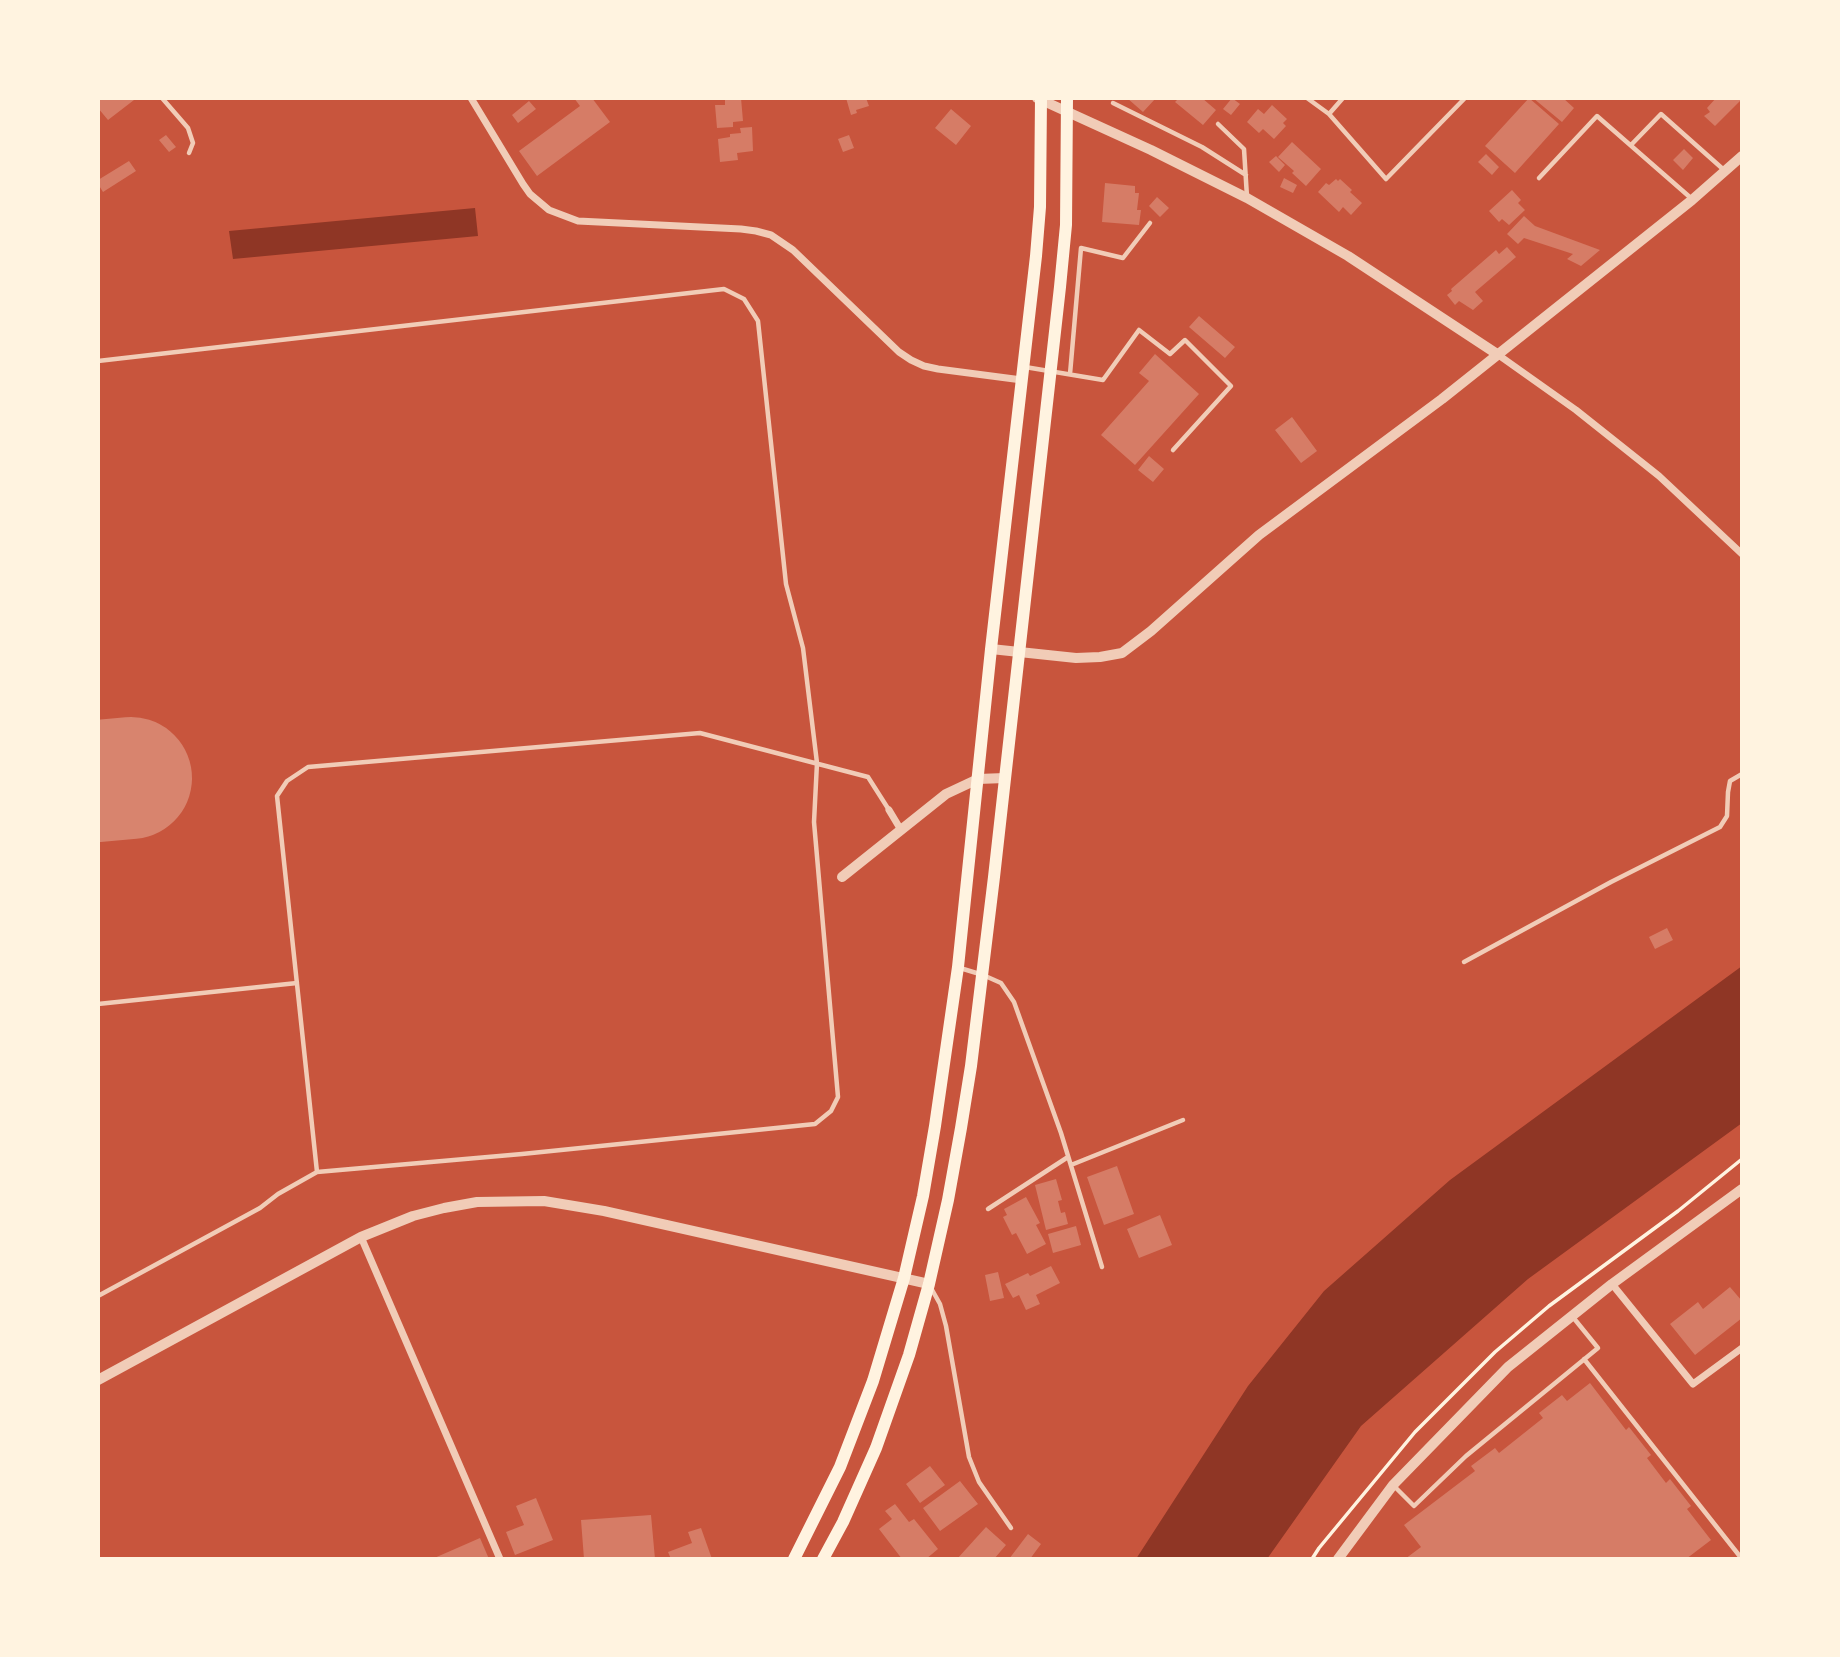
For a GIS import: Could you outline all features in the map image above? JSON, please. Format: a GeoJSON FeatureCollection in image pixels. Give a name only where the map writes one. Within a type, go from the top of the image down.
{"type":"FeatureCollection","features":[{"type":"Feature","properties":{"kind":"main road"},"geometry":{"type":"LineString","coordinates":[[823,1559],[876,1448],[909,1355],[929,1284],[961,1128],[982,975],[1066,225],[1067,98]]}},
{"type":"Feature","properties":{"kind":"main road"},"geometry":{"type":"LineString","coordinates":[[794,1559],[840,1466],[873,1381],[904,1278],[923,1196],[935,1126],[958,967],[1036,256],[1040,207],[1040,99]]}},
{"type":"Feature","properties":{"kind":"street"},"geometry":{"type":"LineString","coordinates":[[471,98],[523,184],[530,194],[549,210],[578,221],[741,229],[771,235],[793,250],[899,352],[911,360],[938,369],[1022,380]]}},
{"type":"Feature","properties":{"kind":"street"},"geometry":{"type":"LineString","coordinates":[[1040,99],[1247,198],[1348,256],[1497,354],[1576,410],[1659,477],[1742,554]]}},
{"type":"Feature","properties":{"kind":"street"},"geometry":{"type":"LineString","coordinates":[[991,649],[1076,658],[1122,653],[1152,631],[1259,535],[1442,399],[1692,200],[1742,156]]}},
{"type":"Feature","properties":{"kind":"street"},"geometry":{"type":"LineString","coordinates":[[842,877],[946,794],[978,779],[1004,778]]}},
{"type":"Feature","properties":{"kind":"street"},"geometry":{"type":"LineString","coordinates":[[889,810],[901,830]]}},
{"type":"Feature","properties":{"kind":"street"},"geometry":{"type":"LineString","coordinates":[[1338,1559],[1393,1485],[1508,1367],[1571,1315],[1742,1189]]}},
{"type":"Feature","properties":{"kind":"street"},"geometry":{"type":"LineString","coordinates":[[98,1380],[361,1237],[413,1216],[477,1202],[544,1201],[604,1211],[929,1284]]}},
{"type":"Feature","properties":{"kind":"street"},"geometry":{"type":"LineString","coordinates":[[361,1237],[500,1559]]}},
{"type":"Feature","properties":{"kind":"street"},"geometry":{"type":"LineString","coordinates":[[1612,1284],[1693,1384],[1740,1352]]}},
{"type":"Feature","properties":{"kind":"lane"},"geometry":{"type":"LineString","coordinates":[[162,98],[188,128],[193,143],[190,153]]}},
{"type":"Feature","properties":{"kind":"lane"},"geometry":{"type":"LineString","coordinates":[[1307,98],[1329,114],[1386,180],[1465,98]]}},
{"type":"Feature","properties":{"kind":"lane"},"geometry":{"type":"LineString","coordinates":[[1329,114],[1343,98]]}},
{"type":"Feature","properties":{"kind":"lane"},"geometry":{"type":"LineString","coordinates":[[1113,103],[1202,147],[1246,175]]}},
{"type":"Feature","properties":{"kind":"lane"},"geometry":{"type":"LineString","coordinates":[[1631,145],[1661,114],[1725,171]]}},
{"type":"Feature","properties":{"kind":"lane"},"geometry":{"type":"LineString","coordinates":[[1539,178],[1597,116],[1692,200]]}},
{"type":"Feature","properties":{"kind":"lane"},"geometry":{"type":"LineString","coordinates":[[1218,124],[1244,149],[1247,198]]}},
{"type":"Feature","properties":{"kind":"lane"},"geometry":{"type":"LineString","coordinates":[[1070,374],[1081,248],[1123,258],[1150,223]]}},
{"type":"Feature","properties":{"kind":"lane"},"geometry":{"type":"LineString","coordinates":[[98,361],[724,289],[744,299],[758,321],[786,584],[803,648],[817,763],[814,822],[838,1097],[831,1111],[815,1124],[317,1172],[278,1194],[260,1208],[98,1296]]}},
{"type":"Feature","properties":{"kind":"lane"},"geometry":{"type":"LineString","coordinates":[[1023,366],[1103,380],[1139,330],[1170,354],[1185,340],[1231,386],[1173,450]]}},
{"type":"Feature","properties":{"kind":"lane"},"geometry":{"type":"LineString","coordinates":[[317,1172],[277,796],[287,781],[308,767],[700,733],[868,776],[889,810]]}},
{"type":"Feature","properties":{"kind":"lane"},"geometry":{"type":"LineString","coordinates":[[1464,962],[1611,882],[1720,827],[1727,816],[1730,781],[1742,774]]}},
{"type":"Feature","properties":{"kind":"lane"},"geometry":{"type":"LineString","coordinates":[[958,967],[1000,983],[1014,1002],[1068,1157],[1102,1267]]}},
{"type":"Feature","properties":{"kind":"lane"},"geometry":{"type":"LineString","coordinates":[[98,1003],[297,983]]}},
{"type":"Feature","properties":{"kind":"lane"},"geometry":{"type":"LineString","coordinates":[[1070,1165],[1182,1120]]}},
{"type":"Feature","properties":{"kind":"lane"},"geometry":{"type":"LineString","coordinates":[[988,1209],[1068,1157]]}},
{"type":"Feature","properties":{"kind":"lane"},"geometry":{"type":"LineString","coordinates":[[929,1284],[940,1304],[946,1326],[970,1457],[979,1482],[1011,1528]]}},
{"type":"Feature","properties":{"kind":"lane"},"geometry":{"type":"LineString","coordinates":[[1393,1485],[1414,1506],[1466,1456],[1598,1348],[1571,1315]]}},
{"type":"Feature","properties":{"kind":"lane"},"geometry":{"type":"LineString","coordinates":[[1584,1359],[1742,1559]]}},
{"type":"Feature","properties":{"kind":"shaded area"},"geometry":{"type":"Polygon","coordinates":[[[475,208],[478,236],[233,259],[229,231],[475,208]]]}},
{"type":"Feature","properties":{"kind":"shaded area"},"geometry":{"type":"Polygon","coordinates":[[[1742,966],[1742,1123],[1528,1279],[1361,1426],[1267,1559],[1136,1559],[1248,1386],[1324,1291],[1450,1180],[1742,966]]]}},
{"type":"Feature","properties":{"kind":"building"},"geometry":{"type":"Polygon","coordinates":[[[574,98],[592,98],[610,122],[537,176],[519,151],[580,106],[574,98]]]}},
{"type":"Feature","properties":{"kind":"building"},"geometry":{"type":"Polygon","coordinates":[[[741,98],[743,121],[733,122],[733,127],[717,128],[715,105],[725,105],[725,99],[741,98]]]}},
{"type":"Feature","properties":{"kind":"building"},"geometry":{"type":"Polygon","coordinates":[[[846,98],[866,98],[869,106],[856,110],[857,113],[851,115],[846,98]]]}},
{"type":"Feature","properties":{"kind":"building"},"geometry":{"type":"Polygon","coordinates":[[[1127,98],[1156,98],[1143,112],[1127,98]]]}},
{"type":"Feature","properties":{"kind":"building"},"geometry":{"type":"Polygon","coordinates":[[[1179,98],[1202,98],[1216,110],[1203,125],[1175,102],[1179,98]]]}},
{"type":"Feature","properties":{"kind":"building"},"geometry":{"type":"Polygon","coordinates":[[[1232,98],[1240,104],[1231,115],[1223,109],[1232,98]]]}},
{"type":"Feature","properties":{"kind":"building"},"geometry":{"type":"Polygon","coordinates":[[[1529,98],[1559,124],[1515,173],[1485,146],[1529,98]]]}},
{"type":"Feature","properties":{"kind":"building"},"geometry":{"type":"Polygon","coordinates":[[[1533,98],[1563,98],[1574,108],[1562,122],[1533,98]]]}},
{"type":"Feature","properties":{"kind":"building"},"geometry":{"type":"Polygon","coordinates":[[[1716,98],[1742,99],[1715,126],[1704,116],[1710,112],[1707,108],[1716,98]]]}},
{"type":"Feature","properties":{"kind":"building"},"geometry":{"type":"Polygon","coordinates":[[[98,100],[134,100],[108,120],[98,108],[98,100]]]}},
{"type":"Feature","properties":{"kind":"building"},"geometry":{"type":"Polygon","coordinates":[[[529,101],[536,109],[518,123],[512,115],[529,101]]]}},
{"type":"Feature","properties":{"kind":"building"},"geometry":{"type":"Polygon","coordinates":[[[1272,105],[1287,119],[1283,123],[1286,126],[1274,139],[1263,129],[1259,133],[1247,122],[1258,109],[1264,114],[1272,105]]]}},
{"type":"Feature","properties":{"kind":"building"},"geometry":{"type":"Polygon","coordinates":[[[951,109],[971,126],[956,145],[935,128],[951,109]]]}},
{"type":"Feature","properties":{"kind":"building"},"geometry":{"type":"Polygon","coordinates":[[[752,127],[753,151],[737,153],[738,160],[720,162],[718,139],[741,133],[740,128],[752,127]]]}},
{"type":"Feature","properties":{"kind":"building"},"geometry":{"type":"Polygon","coordinates":[[[166,135],[176,147],[169,152],[159,140],[166,135]]]}},
{"type":"Feature","properties":{"kind":"building"},"geometry":{"type":"Polygon","coordinates":[[[849,135],[854,148],[843,152],[838,139],[849,135]]]}},
{"type":"Feature","properties":{"kind":"building"},"geometry":{"type":"Polygon","coordinates":[[[1292,142],[1321,169],[1306,186],[1278,157],[1292,142]]]}},
{"type":"Feature","properties":{"kind":"building"},"geometry":{"type":"Polygon","coordinates":[[[1684,149],[1693,158],[1683,170],[1673,160],[1684,149]]]}},
{"type":"Feature","properties":{"kind":"building"},"geometry":{"type":"Polygon","coordinates":[[[1486,154],[1499,167],[1492,175],[1478,162],[1486,154]]]}},
{"type":"Feature","properties":{"kind":"building"},"geometry":{"type":"Polygon","coordinates":[[[1276,156],[1285,165],[1279,172],[1269,162],[1276,156]]]}},
{"type":"Feature","properties":{"kind":"building"},"geometry":{"type":"Polygon","coordinates":[[[129,161],[136,171],[103,192],[98,180],[129,161]]]}},
{"type":"Feature","properties":{"kind":"building"},"geometry":{"type":"Polygon","coordinates":[[[1284,178],[1297,185],[1293,193],[1280,187],[1284,178]]]}},
{"type":"Feature","properties":{"kind":"building"},"geometry":{"type":"Polygon","coordinates":[[[1340,179],[1352,190],[1350,192],[1362,203],[1351,215],[1343,207],[1339,212],[1318,192],[1326,183],[1329,185],[1340,179]]]}},
{"type":"Feature","properties":{"kind":"building"},"geometry":{"type":"Polygon","coordinates":[[[1105,183],[1135,186],[1135,193],[1139,193],[1137,210],[1141,210],[1139,225],[1102,222],[1105,183]]]}},
{"type":"Feature","properties":{"kind":"building"},"geometry":{"type":"Polygon","coordinates":[[[1512,190],[1525,210],[1509,225],[1502,219],[1499,222],[1489,211],[1512,190]]]}},
{"type":"Feature","properties":{"kind":"building"},"geometry":{"type":"Polygon","coordinates":[[[1157,197],[1169,208],[1160,217],[1149,206],[1157,197]]]}},
{"type":"Feature","properties":{"kind":"building"},"geometry":{"type":"Polygon","coordinates":[[[1524,216],[1535,226],[1600,250],[1581,266],[1567,259],[1573,254],[1524,238],[1518,244],[1507,234],[1524,216]]]}},
{"type":"Feature","properties":{"kind":"building"},"geometry":{"type":"Polygon","coordinates":[[[1507,247],[1516,257],[1475,292],[1483,301],[1473,310],[1459,301],[1455,305],[1447,295],[1451,289],[1496,250],[1499,254],[1507,247]]]}},
{"type":"Feature","properties":{"kind":"building"},"geometry":{"type":"Polygon","coordinates":[[[1199,316],[1235,347],[1225,358],[1189,327],[1199,316]]]}},
{"type":"Feature","properties":{"kind":"building"},"geometry":{"type":"Polygon","coordinates":[[[1155,354],[1199,394],[1135,465],[1101,435],[1149,381],[1139,373],[1155,354]]]}},
{"type":"Feature","properties":{"kind":"building"},"geometry":{"type":"Polygon","coordinates":[[[1292,417],[1317,451],[1301,463],[1275,430],[1292,417]]]}},
{"type":"Feature","properties":{"kind":"building"},"geometry":{"type":"Polygon","coordinates":[[[1149,456],[1164,469],[1153,482],[1138,470],[1149,456]]]}},
{"type":"Feature","properties":{"kind":"building"},"geometry":{"type":"Polygon","coordinates":[[[1667,928],[1673,940],[1655,949],[1649,937],[1667,928]]]}},
{"type":"Feature","properties":{"kind":"building"},"geometry":{"type":"Polygon","coordinates":[[[1117,1166],[1134,1214],[1104,1225],[1087,1177],[1117,1166]]]}},
{"type":"Feature","properties":{"kind":"building"},"geometry":{"type":"Polygon","coordinates":[[[1056,1179],[1062,1200],[1058,1201],[1061,1213],[1065,1212],[1068,1224],[1046,1230],[1035,1185],[1056,1179]]]}},
{"type":"Feature","properties":{"kind":"building"},"geometry":{"type":"Polygon","coordinates":[[[1026,1197],[1040,1223],[1036,1225],[1046,1244],[1027,1254],[1016,1233],[1012,1235],[1003,1217],[1007,1215],[1004,1209],[1026,1197]]]}},
{"type":"Feature","properties":{"kind":"building"},"geometry":{"type":"Polygon","coordinates":[[[1160,1215],[1172,1245],[1139,1258],[1127,1229],[1160,1215]]]}},
{"type":"Feature","properties":{"kind":"building"},"geometry":{"type":"Polygon","coordinates":[[[1076,1226],[1081,1245],[1053,1253],[1048,1234],[1076,1226]]]}},
{"type":"Feature","properties":{"kind":"building"},"geometry":{"type":"Polygon","coordinates":[[[1051,1266],[1060,1283],[1036,1295],[1040,1304],[1026,1310],[1019,1295],[1013,1298],[1005,1284],[1051,1266]]]}},
{"type":"Feature","properties":{"kind":"building"},"geometry":{"type":"Polygon","coordinates":[[[998,1272],[1004,1298],[990,1301],[985,1275],[998,1272]]]}},
{"type":"Feature","properties":{"kind":"building"},"geometry":{"type":"Polygon","coordinates":[[[1730,1287],[1742,1301],[1742,1318],[1695,1355],[1670,1324],[1698,1302],[1703,1309],[1730,1287]]]}},
{"type":"Feature","properties":{"kind":"building"},"geometry":{"type":"Polygon","coordinates":[[[1590,1383],[1626,1430],[1629,1427],[1651,1455],[1647,1458],[1666,1483],[1670,1479],[1691,1506],[1687,1509],[1711,1540],[1686,1559],[1405,1559],[1421,1547],[1404,1525],[1475,1471],[1471,1466],[1495,1448],[1499,1453],[1543,1418],[1539,1413],[1562,1395],[1567,1401],[1590,1383]]]}},
{"type":"Feature","properties":{"kind":"building"},"geometry":{"type":"Polygon","coordinates":[[[930,1466],[945,1485],[920,1503],[906,1484],[930,1466]]]}},
{"type":"Feature","properties":{"kind":"building"},"geometry":{"type":"Polygon","coordinates":[[[960,1481],[978,1504],[940,1531],[923,1508],[960,1481]]]}},
{"type":"Feature","properties":{"kind":"building"},"geometry":{"type":"Polygon","coordinates":[[[536,1498],[553,1540],[515,1555],[506,1532],[524,1525],[516,1506],[536,1498]]]}},
{"type":"Feature","properties":{"kind":"building"},"geometry":{"type":"Polygon","coordinates":[[[895,1504],[909,1522],[914,1519],[938,1549],[926,1559],[902,1559],[879,1529],[892,1519],[885,1511],[895,1504]]]}},
{"type":"Feature","properties":{"kind":"building"},"geometry":{"type":"Polygon","coordinates":[[[651,1515],[655,1559],[584,1559],[581,1520],[651,1515]]]}},
{"type":"Feature","properties":{"kind":"building"},"geometry":{"type":"Polygon","coordinates":[[[986,1527],[1006,1545],[994,1559],[957,1559],[986,1527]]]}},
{"type":"Feature","properties":{"kind":"building"},"geometry":{"type":"Polygon","coordinates":[[[701,1528],[712,1559],[671,1559],[668,1552],[692,1543],[688,1532],[701,1528]]]}},
{"type":"Feature","properties":{"kind":"building"},"geometry":{"type":"Polygon","coordinates":[[[1028,1534],[1041,1544],[1030,1559],[1009,1559],[1028,1534]]]}},
{"type":"Feature","properties":{"kind":"building"},"geometry":{"type":"Polygon","coordinates":[[[480,1538],[489,1559],[432,1559],[480,1538]]]}},
{"type":"Feature","properties":{"kind":"runway"},"geometry":{"type":"LineString","coordinates":[[98,781],[131,778]]}}]}
